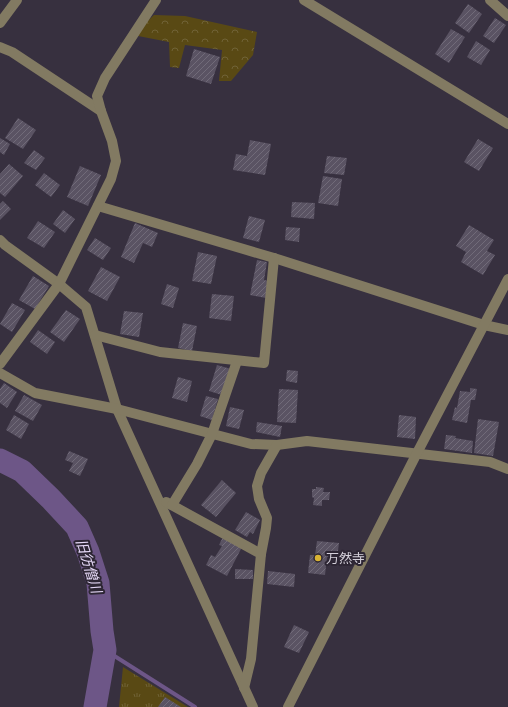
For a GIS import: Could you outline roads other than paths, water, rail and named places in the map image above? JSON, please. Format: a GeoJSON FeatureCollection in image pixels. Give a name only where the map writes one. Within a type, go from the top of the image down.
{"type":"FeatureCollection","features":[{"type":"Feature","properties":{"kind":"street"},"geometry":{"type":"LineString","coordinates":[[0,23],[16,0]]}},
{"type":"Feature","properties":{"kind":"street"},"geometry":{"type":"LineString","coordinates":[[0,364],[59,284],[111,179],[116,161],[112,141],[97,96],[105,78],[156,0]]}},
{"type":"Feature","properties":{"kind":"street"},"geometry":{"type":"LineString","coordinates":[[304,0],[508,124]]}},
{"type":"Feature","properties":{"kind":"street"},"geometry":{"type":"LineString","coordinates":[[490,0],[508,16]]}},
{"type":"Feature","properties":{"kind":"street"},"geometry":{"type":"LineString","coordinates":[[0,47],[12,52],[101,111]]}},
{"type":"Feature","properties":{"kind":"street"},"geometry":{"type":"LineString","coordinates":[[98,206],[274,258],[484,325],[508,330]]}},
{"type":"Feature","properties":{"kind":"street"},"geometry":{"type":"LineString","coordinates":[[0,240],[4,245],[59,284],[86,307],[117,409],[252,707]]}},
{"type":"Feature","properties":{"kind":"street"},"geometry":{"type":"LineString","coordinates":[[95,335],[160,352],[264,363],[274,258]]}},
{"type":"Feature","properties":{"kind":"street"},"geometry":{"type":"LineString","coordinates":[[288,707],[417,453],[508,279]]}},
{"type":"Feature","properties":{"kind":"street"},"geometry":{"type":"LineString","coordinates":[[172,505],[197,464],[212,434],[237,361]]}},
{"type":"Feature","properties":{"kind":"street"},"geometry":{"type":"LineString","coordinates":[[0,373],[35,393],[117,409],[251,444],[277,445],[307,441],[490,462],[508,469]]}},
{"type":"Feature","properties":{"kind":"street"},"geometry":{"type":"LineString","coordinates":[[244,688],[251,660],[261,554],[267,518],[259,499],[258,486],[262,473],[277,445]]}},
{"type":"Feature","properties":{"kind":"street"},"geometry":{"type":"LineString","coordinates":[[158,500],[172,505],[261,554]]}},
{"type":"Feature","properties":{"kind":"waterway","name":"旧彷僧川"},"geometry":{"type":"LineString","coordinates":[[0,460],[22,471],[51,499],[77,527],[88,552],[98,583],[105,650],[95,707]]}},
{"type":"Feature","properties":{"kind":"waterway"},"geometry":{"type":"LineString","coordinates":[[105,650],[195,707]]}},
{"type":"Feature","properties":{"kind":"place","name":"万然寺"},"geometry":{"type":"Point","coordinates":[318,558]}}]}
